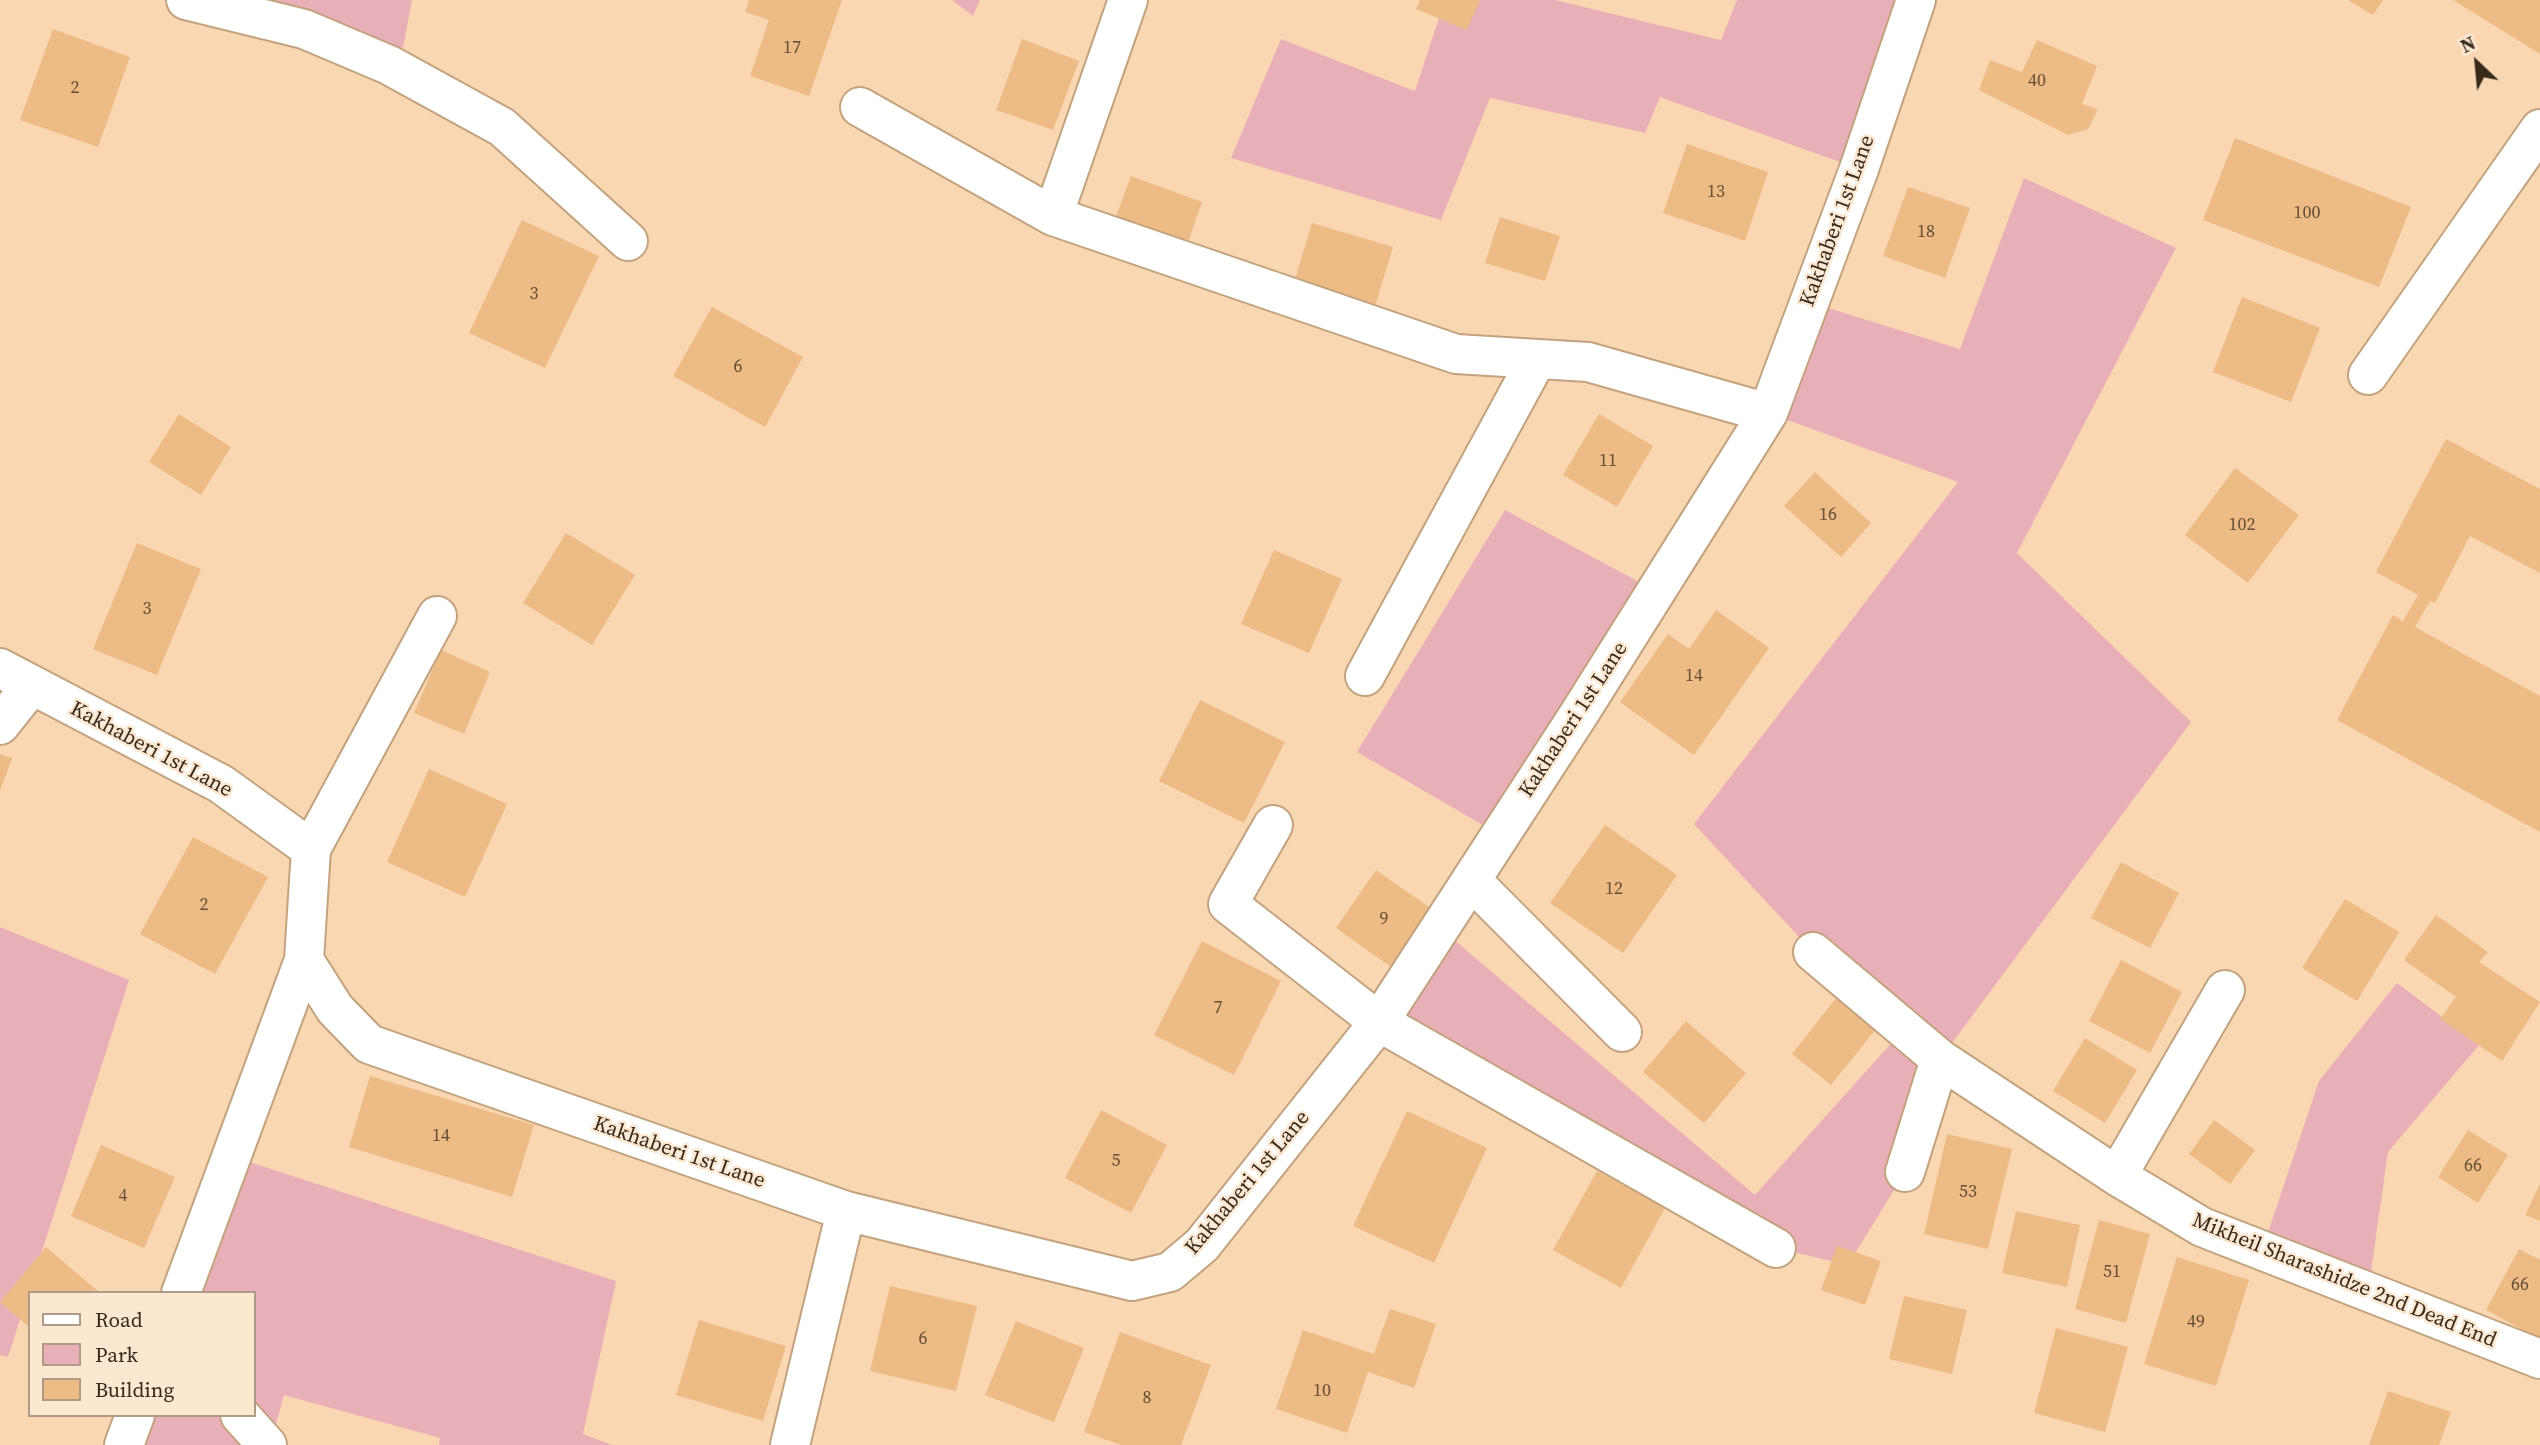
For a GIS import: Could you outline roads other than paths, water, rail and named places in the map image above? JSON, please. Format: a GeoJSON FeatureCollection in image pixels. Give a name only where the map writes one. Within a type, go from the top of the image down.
{"type":"FeatureCollection","features":[{"type":"Feature","properties":{"kind":"street"},"geometry":{"type":"LineString","coordinates":[[190,0],[304,29],[389,65],[491,120],[628,241]]}},
{"type":"Feature","properties":{"kind":"street"},"geometry":{"type":"LineString","coordinates":[[1054,216],[1128,0]]}},
{"type":"Feature","properties":{"kind":"street","name":"Kakhaberi 1st Lane"},"geometry":{"type":"LineString","coordinates":[[303,960],[335,1009],[369,1044],[846,1211],[1132,1281],[1170,1272],[1202,1245],[1379,1022],[1579,714],[1768,414],[1858,169],[1916,0]]}},
{"type":"Feature","properties":{"kind":"street"},"geometry":{"type":"LineString","coordinates":[[860,107],[1054,216],[1455,355],[1588,362],[1768,414]]}},
{"type":"Feature","properties":{"kind":"street"},"geometry":{"type":"LineString","coordinates":[[2368,375],[2540,129]]}},
{"type":"Feature","properties":{"kind":"street"},"geometry":{"type":"LineString","coordinates":[[1365,676],[1537,359]]}},
{"type":"Feature","properties":{"kind":"street"},"geometry":{"type":"LineString","coordinates":[[182,1291],[303,960],[311,849],[437,616]]}},
{"type":"Feature","properties":{"kind":"street"},"geometry":{"type":"LineString","coordinates":[[0,725],[15,677]]}},
{"type":"Feature","properties":{"kind":"street","name":"Kakhaberi 1st Lane"},"geometry":{"type":"LineString","coordinates":[[15,677],[221,784],[311,849]]}},
{"type":"Feature","properties":{"kind":"street"},"geometry":{"type":"LineString","coordinates":[[1273,825],[1227,904],[1379,1022],[1776,1248]]}},
{"type":"Feature","properties":{"kind":"street"},"geometry":{"type":"LineString","coordinates":[[1471,880],[1622,1032]]}},
{"type":"Feature","properties":{"kind":"street","name":"Mikheil Sharashidze 2nd Dead End"},"geometry":{"type":"LineString","coordinates":[[1813,952],[1940,1059],[2117,1176],[2202,1227],[2540,1359]]}},
{"type":"Feature","properties":{"kind":"street"},"geometry":{"type":"LineString","coordinates":[[2117,1176],[2225,990]]}},
{"type":"Feature","properties":{"kind":"street"},"geometry":{"type":"LineString","coordinates":[[1905,1172],[1940,1059]]}},
{"type":"Feature","properties":{"kind":"street"},"geometry":{"type":"LineString","coordinates":[[790,1445],[846,1211]]}},
{"type":"Feature","properties":{"kind":"street"},"geometry":{"type":"LineString","coordinates":[[124,1445],[134,1417]]}},
{"type":"Feature","properties":{"kind":"street"},"geometry":{"type":"LineString","coordinates":[[242,1417],[267,1445]]}}]}
